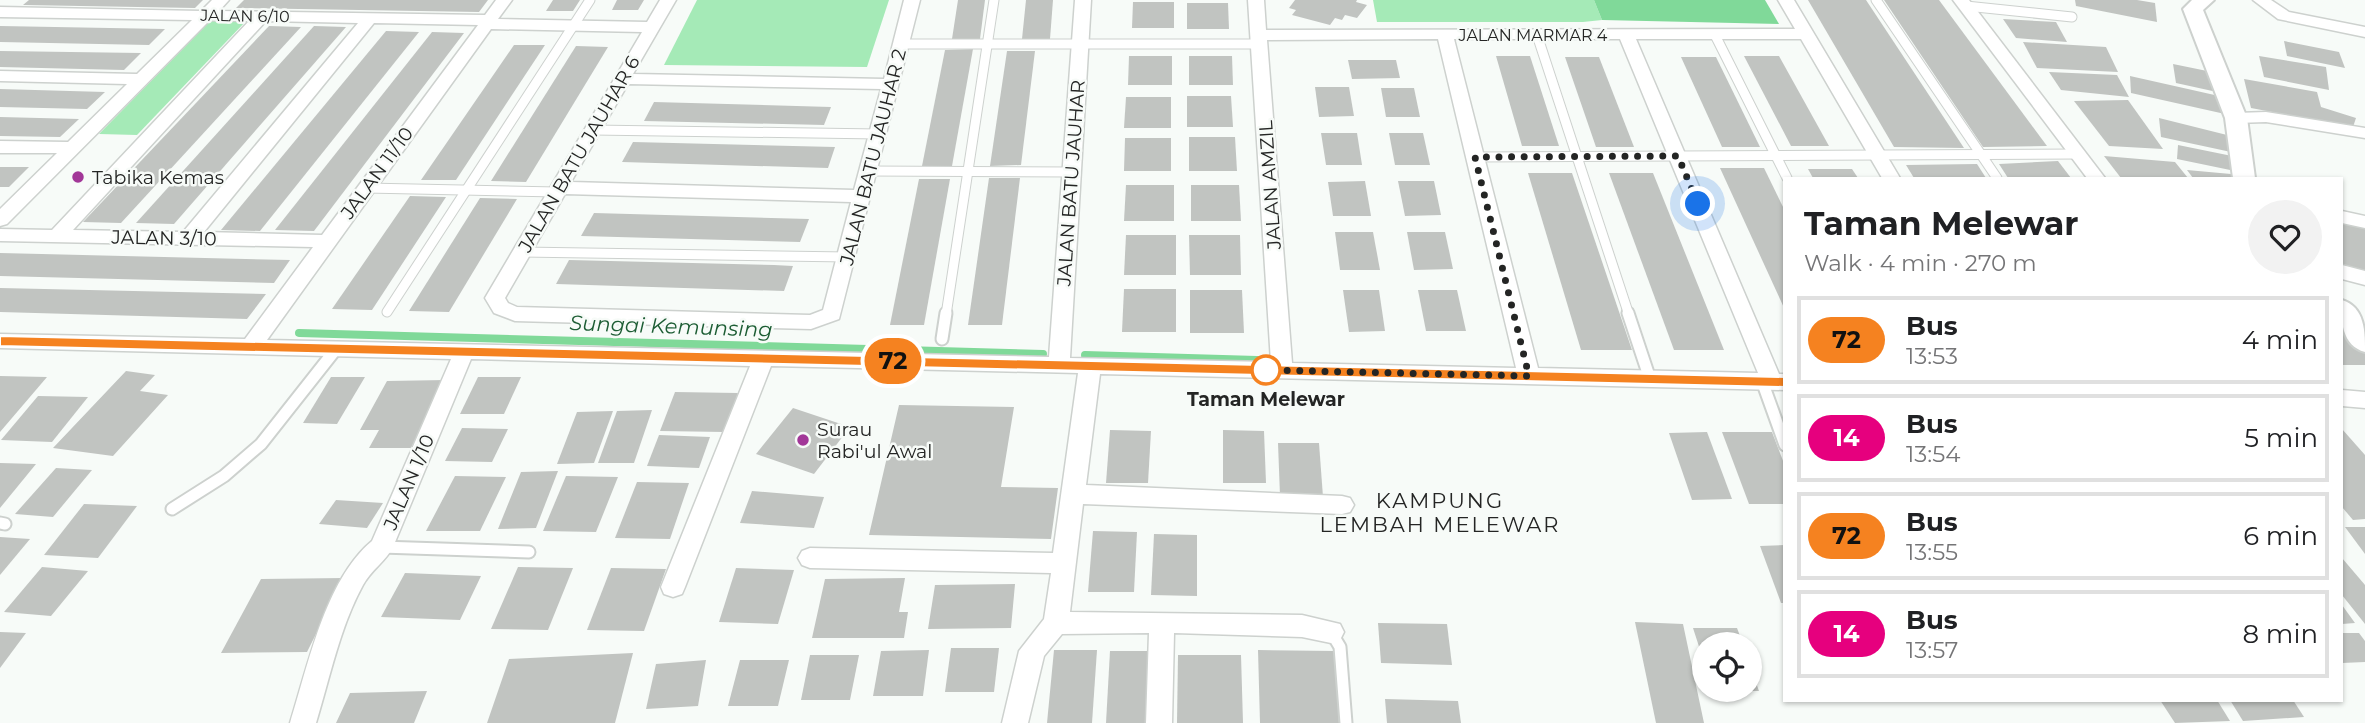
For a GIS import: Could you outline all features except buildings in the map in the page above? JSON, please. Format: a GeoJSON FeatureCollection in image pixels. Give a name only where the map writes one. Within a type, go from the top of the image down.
{"type":"FeatureCollection","features":[{"type":"Feature","properties":{"kind":"street"},"geometry":{"type":"LineString","coordinates":[[0,220],[221,0]]}},
{"type":"Feature","properties":{"kind":"street","name":"JALAN 11/10"},"geometry":{"type":"LineString","coordinates":[[250,346],[504,0]]}},
{"type":"Feature","properties":{"kind":"street","name":"JALAN BATU JAUHAR 6"},"geometry":{"type":"LineString","coordinates":[[668,0],[495,298],[501,308],[515,314],[811,322],[832,314]]}},
{"type":"Feature","properties":{"kind":"street","name":"JALAN BATU JAUHAR 2"},"geometry":{"type":"LineString","coordinates":[[832,314],[912,0]]}},
{"type":"Feature","properties":{"kind":"street","name":"JALAN BATU JAUHAR"},"geometry":{"type":"LineString","coordinates":[[1059,365],[1083,0]]}},
{"type":"Feature","properties":{"kind":"street","name":"JALAN AMZIL"},"geometry":{"type":"LineString","coordinates":[[1256,0],[1282,370]]}},
{"type":"Feature","properties":{"kind":"street"},"geometry":{"type":"LineString","coordinates":[[1786,0],[1890,177]]}},
{"type":"Feature","properties":{"kind":"street"},"geometry":{"type":"LineString","coordinates":[[2204,0],[2193,9],[2236,118],[2244,177]]}},
{"type":"Feature","properties":{"kind":"street"},"geometry":{"type":"LineString","coordinates":[[2261,0],[2284,16],[2365,32]]}},
{"type":"Feature","properties":{"kind":"street"},"geometry":{"type":"LineString","coordinates":[[1964,3],[2095,177]]}},
{"type":"Feature","properties":{"kind":"street","name":"JALAN 6/10"},"geometry":{"type":"LineString","coordinates":[[0,12],[653,27]]}},
{"type":"Feature","properties":{"kind":"street"},"geometry":{"type":"LineString","coordinates":[[57,236],[261,17]]}},
{"type":"Feature","properties":{"kind":"street"},"geometry":{"type":"LineString","coordinates":[[188,238],[370,19]]}},
{"type":"Feature","properties":{"kind":"street","name":"JALAN MARMAR 4"},"geometry":{"type":"LineString","coordinates":[[1260,39],[1807,34]]}},
{"type":"Feature","properties":{"kind":"street"},"geometry":{"type":"LineString","coordinates":[[2,343],[250,346],[1773,382],[1626,35]]}},
{"type":"Feature","properties":{"kind":"street"},"geometry":{"type":"LineString","coordinates":[[1445,36],[1529,376]]}},
{"type":"Feature","properties":{"kind":"street"},"geometry":{"type":"LineString","coordinates":[[0,76],[142,79]]}},
{"type":"Feature","properties":{"kind":"street"},"geometry":{"type":"LineString","coordinates":[[623,79],[891,84]]}},
{"type":"Feature","properties":{"kind":"street"},"geometry":{"type":"LineString","coordinates":[[2236,118],[2266,117],[2365,133]]}},
{"type":"Feature","properties":{"kind":"street"},"geometry":{"type":"LineString","coordinates":[[0,147],[72,148]]}},
{"type":"Feature","properties":{"kind":"street"},"geometry":{"type":"LineString","coordinates":[[558,190],[863,196]]}},
{"type":"Feature","properties":{"kind":"street"},"geometry":{"type":"LineString","coordinates":[[2343,217],[2365,222]]}},
{"type":"Feature","properties":{"kind":"street","name":"JALAN 3/10"},"geometry":{"type":"LineString","coordinates":[[0,235],[327,241]]}},
{"type":"Feature","properties":{"kind":"street"},"geometry":{"type":"LineString","coordinates":[[2343,272],[2365,278]]}},
{"type":"Feature","properties":{"kind":"street"},"geometry":{"type":"LineString","coordinates":[[2343,310],[2365,343]]}},
{"type":"Feature","properties":{"kind":"street","name":"JALAN 1/10"},"geometry":{"type":"LineString","coordinates":[[303,723],[350,582],[371,552],[381,547],[464,352]]}},
{"type":"Feature","properties":{"kind":"street"},"geometry":{"type":"LineString","coordinates":[[673,587],[764,358]]}},
{"type":"Feature","properties":{"kind":"street"},"geometry":{"type":"LineString","coordinates":[[1015,723],[1032,651],[1056,623],[1090,366]]}},
{"type":"Feature","properties":{"kind":"street"},"geometry":{"type":"LineString","coordinates":[[2343,398],[2365,400]]}},
{"type":"Feature","properties":{"kind":"street"},"geometry":{"type":"LineString","coordinates":[[1073,494],[1342,505]]}},
{"type":"Feature","properties":{"kind":"street"},"geometry":{"type":"LineString","coordinates":[[810,558],[1064,563]]}},
{"type":"Feature","properties":{"kind":"street"},"geometry":{"type":"LineString","coordinates":[[1056,623],[1162,622],[1302,626],[1331,632]]}},
{"type":"Feature","properties":{"kind":"street"},"geometry":{"type":"LineString","coordinates":[[1159,723],[1162,622]]}},
{"type":"Feature","properties":{"kind":"lane"},"geometry":{"type":"LineString","coordinates":[[387,312],[590,0]]}},
{"type":"Feature","properties":{"kind":"lane"},"geometry":{"type":"LineString","coordinates":[[942,339],[994,0]]}},
{"type":"Feature","properties":{"kind":"lane"},"geometry":{"type":"LineString","coordinates":[[1877,0],[1996,177]]}},
{"type":"Feature","properties":{"kind":"lane"},"geometry":{"type":"LineString","coordinates":[[1964,3],[2072,17]]}},
{"type":"Feature","properties":{"kind":"lane"},"geometry":{"type":"LineString","coordinates":[[1537,35],[1650,379]]}},
{"type":"Feature","properties":{"kind":"lane"},"geometry":{"type":"LineString","coordinates":[[1715,35],[1786,177]]}},
{"type":"Feature","properties":{"kind":"lane"},"geometry":{"type":"LineString","coordinates":[[901,44],[1080,44],[1260,39]]}},
{"type":"Feature","properties":{"kind":"lane"},"geometry":{"type":"LineString","coordinates":[[593,130],[879,134]]}},
{"type":"Feature","properties":{"kind":"lane"},"geometry":{"type":"LineString","coordinates":[[1475,157],[2078,154]]}},
{"type":"Feature","properties":{"kind":"lane"},"geometry":{"type":"LineString","coordinates":[[869,171],[1071,172]]}},
{"type":"Feature","properties":{"kind":"lane"},"geometry":{"type":"LineString","coordinates":[[366,188],[558,190]]}},
{"type":"Feature","properties":{"kind":"lane"},"geometry":{"type":"LineString","coordinates":[[522,252],[848,257]]}},
{"type":"Feature","properties":{"kind":"lane"},"geometry":{"type":"LineString","coordinates":[[172,509],[230,473],[251,454],[305,391],[336,348]]}},
{"type":"Feature","properties":{"kind":"lane"},"geometry":{"type":"LineString","coordinates":[[1773,382],[1783,434]]}},
{"type":"Feature","properties":{"kind":"lane"},"geometry":{"type":"LineString","coordinates":[[381,547],[529,552]]}},
{"type":"Feature","properties":{"kind":"lane"},"geometry":{"type":"LineString","coordinates":[[1331,632],[1340,647],[1346,723]]}},
{"type":"Feature","properties":{"kind":"shaded area"},"geometry":{"type":"Polygon","coordinates":[[[697,0],[889,0],[867,67],[664,65],[697,0]]]}},
{"type":"Feature","properties":{"kind":"shaded area"},"geometry":{"type":"Polygon","coordinates":[[[1373,0],[1594,0],[1602,20],[1377,22],[1373,0]]]}},
{"type":"Feature","properties":{"kind":"shaded area"},"geometry":{"type":"Polygon","coordinates":[[[1594,0],[1765,0],[1779,24],[1602,20],[1594,0]]]}},
{"type":"Feature","properties":{"kind":"shaded area"},"geometry":{"type":"Polygon","coordinates":[[[212,19],[247,20],[137,135],[99,134],[212,19]]]}},
{"type":"Feature","properties":{"kind":"waterway","name":"Sungai Kemunsing"},"geometry":{"type":"LineString","coordinates":[[299,333],[1043,354]]}},
{"type":"Feature","properties":{"kind":"waterway","name":"Sungai Kemunsing"},"geometry":{"type":"LineString","coordinates":[[1085,355],[1257,360]]}},
{"type":"Feature","properties":{"kind":"bus line","name":"72"},"geometry":{"type":"LineString","coordinates":[[0,341],[1783,382]]}},
{"type":"Feature","properties":{"kind":"place","name":"Tabika Kemas"},"geometry":{"type":"Point","coordinates":[78,177]}},
{"type":"Feature","properties":{"kind":"place","name":"Taman Melewar"},"geometry":{"type":"Point","coordinates":[1266,370]}},
{"type":"Feature","properties":{"kind":"place","name":"Surau Rabi'ul Awal"},"geometry":{"type":"Point","coordinates":[803,440]}},
{"type":"Feature","properties":{"kind":"district","name":"KAMPUNG LEMBAH MELEWAR"},"geometry":{"type":"Point","coordinates":[1440,512]}},
{"type":"Feature","properties":{"kind":"route"},"geometry":{"type":"LineString","coordinates":[[1266,370],[1529,376],[1475,157],[1678,156],[1698,204]]}}]}
